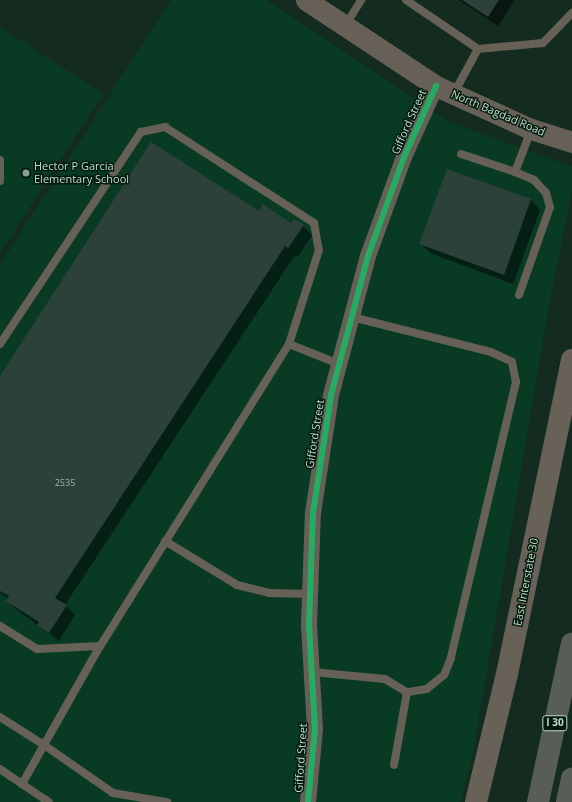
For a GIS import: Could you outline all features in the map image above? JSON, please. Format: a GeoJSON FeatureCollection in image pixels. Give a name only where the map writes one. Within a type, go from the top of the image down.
{"type":"FeatureCollection","features":[{"type":"Feature","properties":{"kind":"highway","name":"I 30"},"geometry":{"type":"LineString","coordinates":[[538,802],[572,644]]}},
{"type":"Feature","properties":{"kind":"highway"},"geometry":{"type":"LineString","coordinates":[[567,802],[572,779]]}},
{"type":"Feature","properties":{"kind":"main road","name":"East Interstate 30"},"geometry":{"type":"LineString","coordinates":[[476,802],[507,674],[572,360]]}},
{"type":"Feature","properties":{"kind":"street","name":"North Bagdad Road"},"geometry":{"type":"LineString","coordinates":[[306,0],[445,90],[531,129],[572,142]]}},
{"type":"Feature","properties":{"kind":"street","name":"Gifford Street"},"geometry":{"type":"LineString","coordinates":[[308,802],[315,730],[310,594],[313,512],[331,395],[368,256],[404,156],[445,90]]}},
{"type":"Feature","properties":{"kind":"lane"},"geometry":{"type":"LineString","coordinates":[[345,26],[361,0]]}},
{"type":"Feature","properties":{"kind":"lane"},"geometry":{"type":"LineString","coordinates":[[406,0],[478,49],[543,44],[572,13]]}},
{"type":"Feature","properties":{"kind":"lane"},"geometry":{"type":"LineString","coordinates":[[445,90],[478,49]]}},
{"type":"Feature","properties":{"kind":"lane"},"geometry":{"type":"LineString","coordinates":[[0,344],[141,132],[165,127],[314,223],[319,250],[289,344],[100,646],[22,784]]}},
{"type":"Feature","properties":{"kind":"lane"},"geometry":{"type":"LineString","coordinates":[[515,172],[531,129]]}},
{"type":"Feature","properties":{"kind":"lane"},"geometry":{"type":"LineString","coordinates":[[461,154],[534,180],[546,193],[550,207],[519,295]]}},
{"type":"Feature","properties":{"kind":"lane"},"geometry":{"type":"LineString","coordinates":[[0,160],[0,181]]}},
{"type":"Feature","properties":{"kind":"lane"},"geometry":{"type":"LineString","coordinates":[[312,672],[385,679],[407,692],[427,689],[444,675],[451,658],[516,382],[512,362],[491,352],[352,317]]}},
{"type":"Feature","properties":{"kind":"lane"},"geometry":{"type":"LineString","coordinates":[[289,344],[339,364]]}},
{"type":"Feature","properties":{"kind":"lane"},"geometry":{"type":"LineString","coordinates":[[165,541],[237,585],[269,593],[310,594]]}},
{"type":"Feature","properties":{"kind":"lane"},"geometry":{"type":"LineString","coordinates":[[0,626],[37,649],[100,646]]}},
{"type":"Feature","properties":{"kind":"lane"},"geometry":{"type":"LineString","coordinates":[[394,765],[407,692]]}},
{"type":"Feature","properties":{"kind":"lane"},"geometry":{"type":"LineString","coordinates":[[0,717],[44,745],[113,793],[167,802]]}},
{"type":"Feature","properties":{"kind":"lane"},"geometry":{"type":"LineString","coordinates":[[0,769],[49,802]]}},
{"type":"Feature","properties":{"kind":"shaded area"},"geometry":{"type":"Polygon","coordinates":[[[171,0],[266,0],[449,122],[572,167],[572,191],[551,294],[472,759],[460,802],[0,802],[0,265],[171,0]]]}},
{"type":"Feature","properties":{"kind":"shaded area","name":"Hector P Garcia Elementary School"},"geometry":{"type":"Polygon","coordinates":[[[0,27],[103,94],[0,253],[0,27]]]}},
{"type":"Feature","properties":{"kind":"building"},"geometry":{"type":"Polygon","coordinates":[[[462,0],[499,0],[488,17],[462,0]]]}},
{"type":"Feature","properties":{"kind":"building"},"geometry":{"type":"Polygon","coordinates":[[[151,142],[259,211],[263,204],[291,223],[294,219],[304,225],[288,248],[285,246],[55,598],[67,605],[49,633],[37,625],[39,622],[6,601],[9,596],[0,591],[0,376],[151,142]]]}},
{"type":"Feature","properties":{"kind":"building"},"geometry":{"type":"Polygon","coordinates":[[[447,169],[531,199],[504,275],[419,244],[447,169]]]}},
{"type":"Feature","properties":{"kind":"cycle path"},"geometry":{"type":"LineString","coordinates":[[308,802],[315,729],[309,625],[313,513],[331,395],[368,256],[404,157],[436,86]]}},
{"type":"Feature","properties":{"kind":"place","name":"Hector P Garcia Elementary School"},"geometry":{"type":"Point","coordinates":[26,173]}}]}
